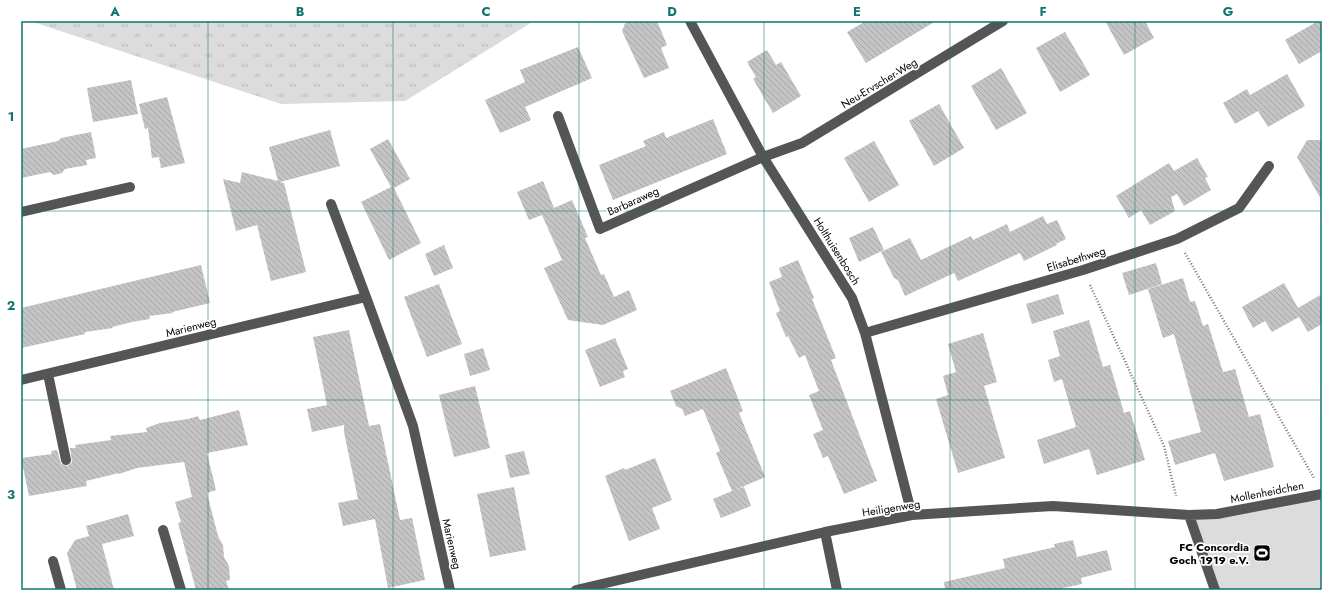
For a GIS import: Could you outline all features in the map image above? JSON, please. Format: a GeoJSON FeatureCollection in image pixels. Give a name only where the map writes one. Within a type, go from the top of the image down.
{"type":"FeatureCollection","features":[{"type":"Feature","properties":{"kind":"street","name":"Holthuisenbosch"},"geometry":{"type":"LineString","coordinates":[[690,21],[763,157],[852,298],[865,333],[912,515]]}},
{"type":"Feature","properties":{"kind":"street","name":"Neu-Ervscher-Weg"},"geometry":{"type":"LineString","coordinates":[[763,157],[802,143],[1003,21]]}},
{"type":"Feature","properties":{"kind":"street","name":"Barbaraweg"},"geometry":{"type":"LineString","coordinates":[[558,116],[600,229],[763,157]]}},
{"type":"Feature","properties":{"kind":"street","name":"Elisabethweg"},"geometry":{"type":"LineString","coordinates":[[865,333],[1083,270],[1177,239],[1239,208],[1269,166]]}},
{"type":"Feature","properties":{"kind":"street"},"geometry":{"type":"LineString","coordinates":[[21,212],[130,186]]}},
{"type":"Feature","properties":{"kind":"street","name":"Marienweg"},"geometry":{"type":"LineString","coordinates":[[331,204],[413,426],[450,590]]}},
{"type":"Feature","properties":{"kind":"street","name":"Marienweg"},"geometry":{"type":"LineString","coordinates":[[21,380],[366,297]]}},
{"type":"Feature","properties":{"kind":"street"},"geometry":{"type":"LineString","coordinates":[[48,374],[66,460]]}},
{"type":"Feature","properties":{"kind":"street","name":"Mollenheidchen"},"geometry":{"type":"LineString","coordinates":[[1217,514],[1322,494]]}},
{"type":"Feature","properties":{"kind":"street","name":"Heiligenweg"},"geometry":{"type":"LineString","coordinates":[[576,590],[825,532],[912,515],[1053,506],[1184,515],[1217,514]]}},
{"type":"Feature","properties":{"kind":"street"},"geometry":{"type":"LineString","coordinates":[[1184,515],[1215,590]]}},
{"type":"Feature","properties":{"kind":"street"},"geometry":{"type":"LineString","coordinates":[[163,530],[181,590]]}},
{"type":"Feature","properties":{"kind":"street"},"geometry":{"type":"LineString","coordinates":[[825,532],[837,590]]}},
{"type":"Feature","properties":{"kind":"street"},"geometry":{"type":"LineString","coordinates":[[53,561],[61,590]]}},
{"type":"Feature","properties":{"kind":"path"},"geometry":{"type":"LineString","coordinates":[[1177,239],[1318,484]]}},
{"type":"Feature","properties":{"kind":"path"},"geometry":{"type":"LineString","coordinates":[[1083,270],[1164,446],[1184,515]]}},
{"type":"Feature","properties":{"kind":"green space"},"geometry":{"type":"Polygon","coordinates":[[[30,21],[534,21],[405,101],[281,104],[30,21]]]}},
{"type":"Feature","properties":{"kind":"green space","name":"FC Concordia Goch 1919 e.V."},"geometry":{"type":"Polygon","coordinates":[[[1322,494],[1322,590],[1215,590],[1189,515],[1322,494]]]}},
{"type":"Feature","properties":{"kind":"building"},"geometry":{"type":"Polygon","coordinates":[[[626,21],[657,21],[667,45],[661,48],[669,68],[644,78],[622,31],[626,21]]]}},
{"type":"Feature","properties":{"kind":"building"},"geometry":{"type":"Polygon","coordinates":[[[866,21],[936,21],[866,63],[847,32],[866,21]]]}},
{"type":"Feature","properties":{"kind":"building"},"geometry":{"type":"Polygon","coordinates":[[[1105,21],[1145,21],[1154,38],[1124,55],[1105,21]]]}},
{"type":"Feature","properties":{"kind":"building"},"geometry":{"type":"Polygon","coordinates":[[[1318,21],[1322,21],[1322,51],[1299,64],[1285,40],[1318,21]]]}},
{"type":"Feature","properties":{"kind":"building"},"geometry":{"type":"Polygon","coordinates":[[[1065,32],[1090,75],[1060,92],[1036,48],[1065,32]]]}},
{"type":"Feature","properties":{"kind":"building"},"geometry":{"type":"Polygon","coordinates":[[[578,47],[592,78],[525,107],[531,120],[500,133],[485,100],[525,82],[520,70],[578,47]]]}},
{"type":"Feature","properties":{"kind":"building"},"geometry":{"type":"Polygon","coordinates":[[[767,50],[776,65],[781,62],[801,96],[773,113],[753,79],[756,77],[747,62],[767,50]]]}},
{"type":"Feature","properties":{"kind":"building"},"geometry":{"type":"Polygon","coordinates":[[[1001,68],[1027,113],[996,130],[971,86],[1001,68]]]}},
{"type":"Feature","properties":{"kind":"building"},"geometry":{"type":"Polygon","coordinates":[[[1287,74],[1305,106],[1268,127],[1258,111],[1235,124],[1223,103],[1247,89],[1250,95],[1287,74]]]}},
{"type":"Feature","properties":{"kind":"building"},"geometry":{"type":"Polygon","coordinates":[[[131,80],[138,114],[93,122],[87,88],[131,80]]]}},
{"type":"Feature","properties":{"kind":"building"},"geometry":{"type":"Polygon","coordinates":[[[167,97],[185,163],[161,168],[159,157],[152,158],[148,128],[145,129],[139,104],[167,97]]]}},
{"type":"Feature","properties":{"kind":"building"},"geometry":{"type":"Polygon","coordinates":[[[939,104],[964,148],[934,166],[909,121],[939,104]]]}},
{"type":"Feature","properties":{"kind":"building"},"geometry":{"type":"Polygon","coordinates":[[[713,119],[727,154],[613,200],[599,165],[646,146],[643,141],[664,132],[666,138],[713,119]]]}},
{"type":"Feature","properties":{"kind":"building"},"geometry":{"type":"Polygon","coordinates":[[[330,130],[340,166],[280,182],[284,183],[306,272],[271,281],[257,225],[236,231],[223,179],[240,183],[242,172],[278,181],[269,147],[330,130]]]}},
{"type":"Feature","properties":{"kind":"building"},"geometry":{"type":"Polygon","coordinates":[[[91,132],[96,158],[86,160],[87,165],[65,169],[62,173],[54,175],[50,172],[21,178],[21,149],[58,141],[61,138],[91,132]]]}},
{"type":"Feature","properties":{"kind":"building"},"geometry":{"type":"Polygon","coordinates":[[[388,139],[410,179],[394,188],[421,243],[389,260],[361,202],[391,187],[370,149],[388,139]]]}},
{"type":"Feature","properties":{"kind":"building"},"geometry":{"type":"Polygon","coordinates":[[[1307,140],[1322,140],[1322,201],[1297,157],[1307,140]]]}},
{"type":"Feature","properties":{"kind":"building"},"geometry":{"type":"Polygon","coordinates":[[[874,141],[899,185],[869,202],[844,158],[874,141]]]}},
{"type":"Feature","properties":{"kind":"building"},"geometry":{"type":"Polygon","coordinates":[[[1197,158],[1208,177],[1205,178],[1211,190],[1184,206],[1177,194],[1171,197],[1175,211],[1150,225],[1141,210],[1129,218],[1116,196],[1169,163],[1174,171],[1197,158]]]}},
{"type":"Feature","properties":{"kind":"building"},"geometry":{"type":"Polygon","coordinates":[[[543,181],[554,208],[572,200],[588,237],[585,238],[601,275],[604,274],[614,297],[629,290],[637,310],[603,325],[568,320],[544,268],[562,260],[542,215],[529,220],[517,192],[543,181]]]}},
{"type":"Feature","properties":{"kind":"building"},"geometry":{"type":"Polygon","coordinates":[[[1043,216],[1047,224],[1057,220],[1066,239],[1024,261],[1020,253],[958,281],[954,273],[905,296],[898,280],[894,278],[881,252],[910,238],[921,260],[971,236],[973,240],[1007,224],[1010,232],[1043,216]]]}},
{"type":"Feature","properties":{"kind":"building"},"geometry":{"type":"Polygon","coordinates":[[[873,227],[884,250],[859,262],[849,238],[873,227]]]}},
{"type":"Feature","properties":{"kind":"building"},"geometry":{"type":"Polygon","coordinates":[[[444,245],[453,268],[434,276],[425,254],[444,245]]]}},
{"type":"Feature","properties":{"kind":"building"},"geometry":{"type":"Polygon","coordinates":[[[798,260],[836,358],[831,360],[877,481],[844,494],[828,456],[823,458],[813,434],[823,430],[809,395],[819,391],[805,355],[799,358],[788,336],[786,337],[776,313],[780,311],[769,282],[782,277],[779,268],[798,260]]]}},
{"type":"Feature","properties":{"kind":"building"},"geometry":{"type":"Polygon","coordinates":[[[1156,263],[1162,284],[1129,295],[1122,273],[1156,263]]]}},
{"type":"Feature","properties":{"kind":"building"},"geometry":{"type":"Polygon","coordinates":[[[201,265],[210,303],[172,312],[173,313],[149,316],[150,319],[112,327],[113,328],[85,332],[85,334],[21,348],[21,308],[201,265]]]}},
{"type":"Feature","properties":{"kind":"building"},"geometry":{"type":"Polygon","coordinates":[[[1183,278],[1190,302],[1195,301],[1203,326],[1208,324],[1223,372],[1235,369],[1249,417],[1260,414],[1274,467],[1224,481],[1215,453],[1175,465],[1168,441],[1201,432],[1174,334],[1163,338],[1148,289],[1183,278]]]}},
{"type":"Feature","properties":{"kind":"building"},"geometry":{"type":"Polygon","coordinates":[[[1284,283],[1298,308],[1322,294],[1322,324],[1308,332],[1299,317],[1272,332],[1265,321],[1253,328],[1242,307],[1284,283]]]}},
{"type":"Feature","properties":{"kind":"building"},"geometry":{"type":"Polygon","coordinates":[[[439,284],[462,344],[427,357],[404,297],[439,284]]]}},
{"type":"Feature","properties":{"kind":"building"},"geometry":{"type":"Polygon","coordinates":[[[1058,294],[1064,314],[1032,324],[1026,304],[1058,294]]]}},
{"type":"Feature","properties":{"kind":"building"},"geometry":{"type":"Polygon","coordinates":[[[1089,320],[1103,367],[1110,365],[1124,413],[1130,411],[1145,460],[1097,475],[1089,449],[1044,464],[1037,440],[1076,427],[1062,379],[1054,382],[1048,360],[1060,356],[1053,331],[1089,320]]]}},
{"type":"Feature","properties":{"kind":"building"},"geometry":{"type":"Polygon","coordinates":[[[349,330],[369,426],[380,424],[400,520],[412,518],[425,580],[388,588],[375,519],[343,526],[338,503],[358,499],[344,432],[344,425],[312,432],[307,409],[327,405],[313,337],[349,330]]]}},
{"type":"Feature","properties":{"kind":"building"},"geometry":{"type":"Polygon","coordinates":[[[983,333],[997,382],[984,386],[1005,458],[958,473],[936,399],[948,395],[943,376],[956,372],[948,344],[983,333]]]}},
{"type":"Feature","properties":{"kind":"building"},"geometry":{"type":"Polygon","coordinates":[[[615,338],[628,369],[623,371],[625,377],[600,387],[585,350],[615,338]]]}},
{"type":"Feature","properties":{"kind":"building"},"geometry":{"type":"Polygon","coordinates":[[[483,348],[490,370],[470,376],[464,354],[483,348]]]}},
{"type":"Feature","properties":{"kind":"building"},"geometry":{"type":"Polygon","coordinates":[[[726,368],[743,411],[739,413],[765,477],[735,490],[744,487],[751,506],[721,518],[713,499],[732,491],[716,453],[720,451],[703,409],[685,416],[682,409],[676,406],[670,391],[726,368]]]}},
{"type":"Feature","properties":{"kind":"building"},"geometry":{"type":"Polygon","coordinates":[[[475,386],[490,448],[454,457],[439,395],[475,386]]]}},
{"type":"Feature","properties":{"kind":"building"},"geometry":{"type":"Polygon","coordinates":[[[239,410],[248,445],[207,453],[216,490],[207,493],[218,536],[223,545],[224,557],[229,566],[230,580],[226,581],[229,590],[196,590],[178,523],[181,522],[175,502],[192,497],[184,462],[137,468],[119,474],[86,481],[87,486],[29,496],[21,458],[52,454],[51,451],[57,450],[61,464],[68,466],[72,462],[70,448],[76,448],[75,445],[111,440],[110,436],[147,432],[146,428],[160,423],[198,416],[200,420],[239,410]]]}},
{"type":"Feature","properties":{"kind":"building"},"geometry":{"type":"Polygon","coordinates":[[[524,451],[530,474],[510,478],[505,455],[524,451]]]}},
{"type":"Feature","properties":{"kind":"building"},"geometry":{"type":"Polygon","coordinates":[[[655,458],[672,500],[652,508],[660,529],[629,541],[605,476],[655,458]]]}},
{"type":"Feature","properties":{"kind":"building"},"geometry":{"type":"Polygon","coordinates":[[[514,487],[526,550],[490,557],[477,494],[514,487]]]}},
{"type":"Feature","properties":{"kind":"building"},"geometry":{"type":"Polygon","coordinates":[[[128,514],[134,536],[102,544],[114,590],[77,590],[67,553],[75,540],[89,536],[86,526],[128,514]]]}},
{"type":"Feature","properties":{"kind":"building"},"geometry":{"type":"Polygon","coordinates":[[[1073,540],[1077,557],[1107,550],[1112,570],[1081,578],[1082,584],[1054,590],[945,590],[944,582],[1005,568],[1003,559],[1055,547],[1054,544],[1073,540]]]}},
{"type":"Feature","properties":{"kind":"place","name":"FC Concordia Goch 1919 e.V."},"geometry":{"type":"Point","coordinates":[1262,553]}}]}
